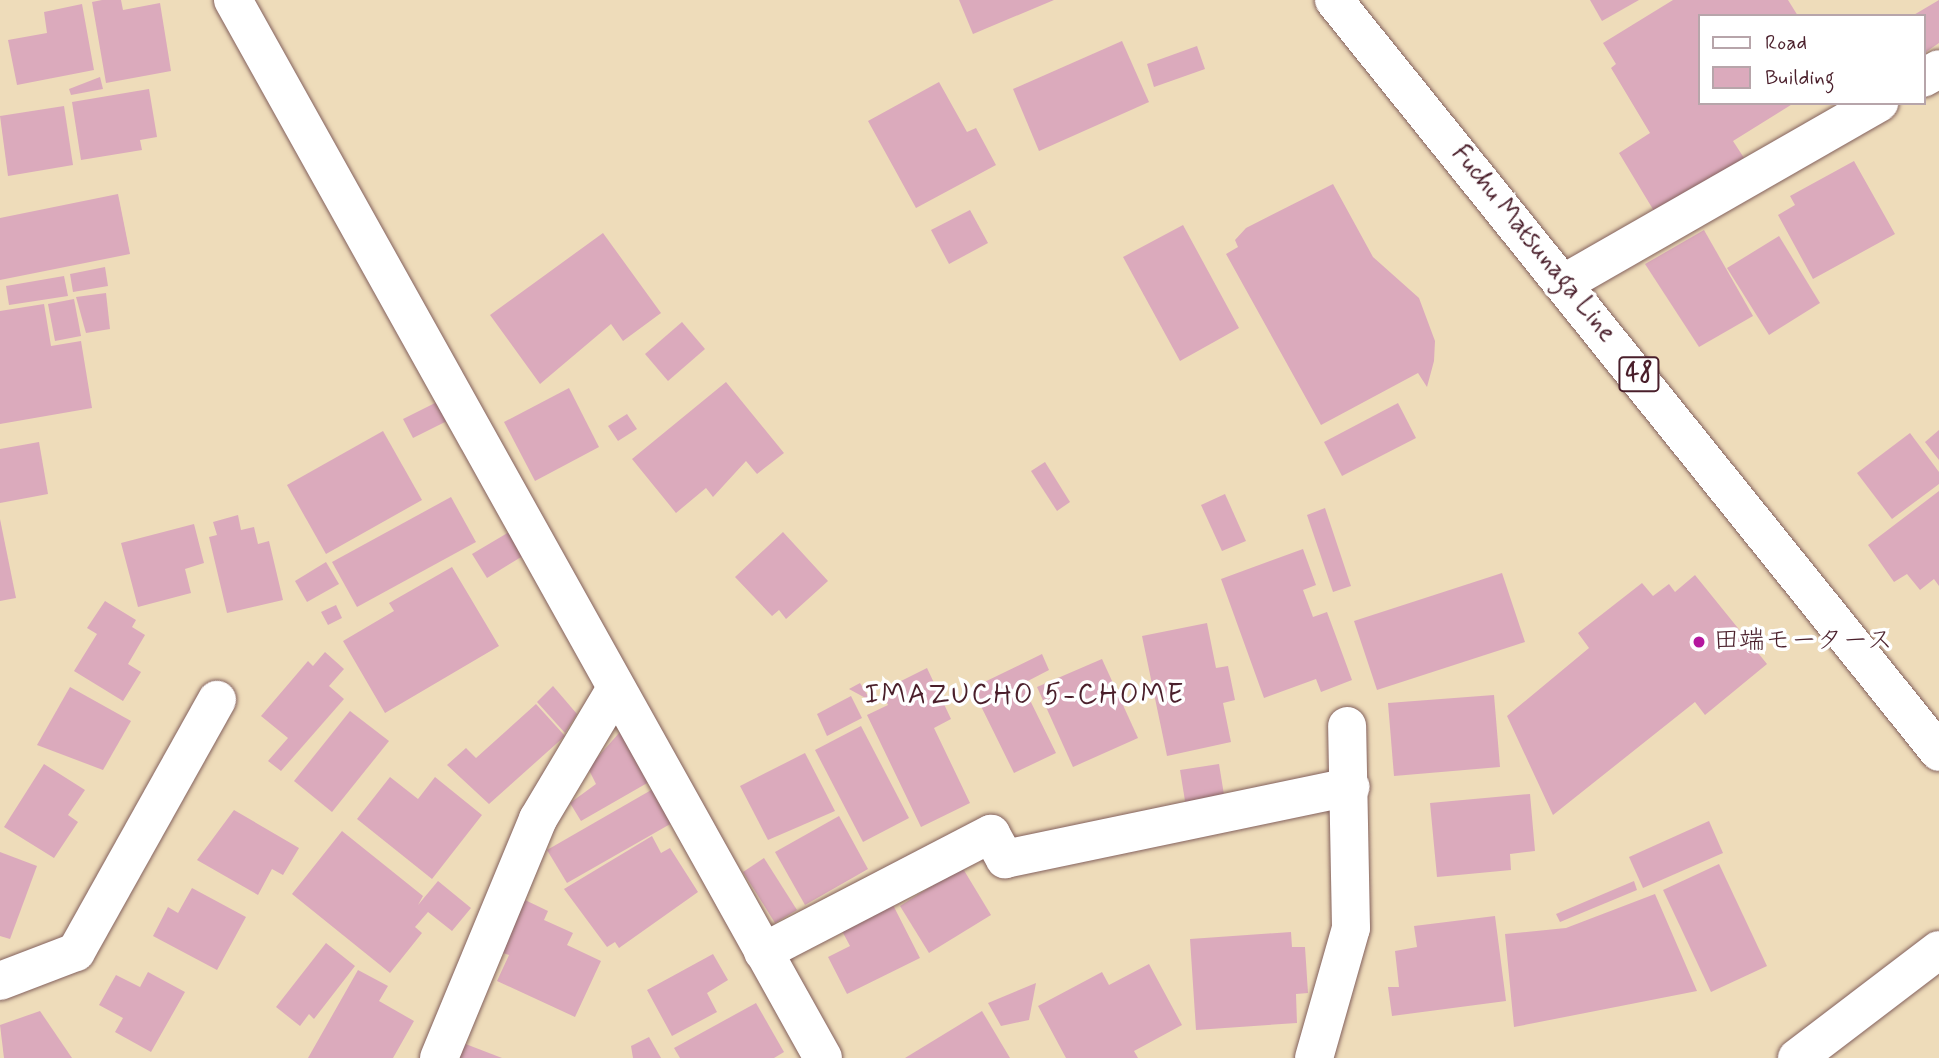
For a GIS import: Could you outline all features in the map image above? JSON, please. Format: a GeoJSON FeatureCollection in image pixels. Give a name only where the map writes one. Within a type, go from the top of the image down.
{"type":"FeatureCollection","features":[{"type":"Feature","properties":{"kind":"street"},"geometry":{"type":"LineString","coordinates":[[233,0],[823,1058]]}},
{"type":"Feature","properties":{"kind":"street","name":"Fuchu Matsunaga Line"},"geometry":{"type":"LineString","coordinates":[[1334,0],[1566,282],[1939,752]]}},
{"type":"Feature","properties":{"kind":"street"},"geometry":{"type":"LineString","coordinates":[[1566,282],[1876,105]]}},
{"type":"Feature","properties":{"kind":"street"},"geometry":{"type":"LineString","coordinates":[[439,1058],[538,819],[616,688]]}},
{"type":"Feature","properties":{"kind":"street"},"geometry":{"type":"LineString","coordinates":[[0,981],[76,952],[217,701]]}},
{"type":"Feature","properties":{"kind":"street"},"geometry":{"type":"LineString","coordinates":[[1314,1058],[1351,928],[1351,787],[1347,726]]}},
{"type":"Feature","properties":{"kind":"street"},"geometry":{"type":"LineString","coordinates":[[763,952],[990,834],[1005,859],[1351,787]]}},
{"type":"Feature","properties":{"kind":"street"},"geometry":{"type":"LineString","coordinates":[[1797,1058],[1939,950]]}},
{"type":"Feature","properties":{"kind":"building"},"geometry":{"type":"Polygon","coordinates":[[[121,0],[123,10],[160,3],[171,71],[106,83],[92,2],[121,0]]]}},
{"type":"Feature","properties":{"kind":"building"},"geometry":{"type":"Polygon","coordinates":[[[959,0],[1054,0],[973,34],[959,0]]]}},
{"type":"Feature","properties":{"kind":"building"},"geometry":{"type":"Polygon","coordinates":[[[1590,0],[1639,0],[1602,21],[1590,0]]]}},
{"type":"Feature","properties":{"kind":"building"},"geometry":{"type":"Polygon","coordinates":[[[1673,0],[1788,0],[1797,14],[1698,14],[1698,105],[1791,105],[1733,141],[1746,161],[1657,216],[1619,153],[1650,133],[1611,68],[1616,64],[1603,43],[1673,0]]]}},
{"type":"Feature","properties":{"kind":"building"},"geometry":{"type":"Polygon","coordinates":[[[1939,0],[1939,43],[1925,53],[1925,14],[1915,14],[1939,0]]]}},
{"type":"Feature","properties":{"kind":"building"},"geometry":{"type":"Polygon","coordinates":[[[82,4],[94,70],[17,85],[8,40],[47,33],[44,12],[82,4]]]}},
{"type":"Feature","properties":{"kind":"building"},"geometry":{"type":"Polygon","coordinates":[[[1122,41],[1149,102],[1039,151],[1013,89],[1122,41]]]}},
{"type":"Feature","properties":{"kind":"building"},"geometry":{"type":"Polygon","coordinates":[[[1197,46],[1205,69],[1154,87],[1147,64],[1197,46]]]}},
{"type":"Feature","properties":{"kind":"building"},"geometry":{"type":"Polygon","coordinates":[[[100,77],[103,89],[71,95],[69,89],[100,77]]]}},
{"type":"Feature","properties":{"kind":"building"},"geometry":{"type":"Polygon","coordinates":[[[939,82],[967,132],[976,128],[996,165],[916,208],[868,121],[939,82]]]}},
{"type":"Feature","properties":{"kind":"building"},"geometry":{"type":"Polygon","coordinates":[[[149,89],[157,137],[140,140],[142,150],[81,160],[72,102],[149,89]]]}},
{"type":"Feature","properties":{"kind":"building"},"geometry":{"type":"Polygon","coordinates":[[[64,106],[73,165],[8,176],[0,116],[64,106]]]}},
{"type":"Feature","properties":{"kind":"building"},"geometry":{"type":"Polygon","coordinates":[[[1854,161],[1895,234],[1813,279],[1778,215],[1795,205],[1790,196],[1854,161]]]}},
{"type":"Feature","properties":{"kind":"building"},"geometry":{"type":"Polygon","coordinates":[[[1333,184],[1373,257],[1419,298],[1435,341],[1434,361],[1427,387],[1418,373],[1321,425],[1226,254],[1238,247],[1235,240],[1246,228],[1333,184]]]}},
{"type":"Feature","properties":{"kind":"building"},"geometry":{"type":"Polygon","coordinates":[[[118,194],[130,254],[0,280],[0,218],[118,194]]]}},
{"type":"Feature","properties":{"kind":"building"},"geometry":{"type":"Polygon","coordinates":[[[970,210],[988,243],[949,264],[931,230],[970,210]]]}},
{"type":"Feature","properties":{"kind":"building"},"geometry":{"type":"Polygon","coordinates":[[[1183,225],[1239,328],[1180,361],[1123,257],[1183,225]]]}},
{"type":"Feature","properties":{"kind":"building"},"geometry":{"type":"Polygon","coordinates":[[[1704,230],[1753,316],[1699,347],[1645,264],[1704,230]]]}},
{"type":"Feature","properties":{"kind":"building"},"geometry":{"type":"Polygon","coordinates":[[[603,233],[661,313],[623,341],[611,324],[540,384],[490,315],[603,233]]]}},
{"type":"Feature","properties":{"kind":"building"},"geometry":{"type":"Polygon","coordinates":[[[1779,236],[1820,303],[1769,335],[1727,268],[1779,236]]]}},
{"type":"Feature","properties":{"kind":"building"},"geometry":{"type":"Polygon","coordinates":[[[105,267],[108,286],[73,292],[70,274],[105,267]]]}},
{"type":"Feature","properties":{"kind":"building"},"geometry":{"type":"Polygon","coordinates":[[[64,276],[68,296],[9,305],[6,286],[64,276]]]}},
{"type":"Feature","properties":{"kind":"building"},"geometry":{"type":"Polygon","coordinates":[[[106,293],[110,329],[86,333],[76,297],[106,293]]]}},
{"type":"Feature","properties":{"kind":"building"},"geometry":{"type":"Polygon","coordinates":[[[74,299],[81,336],[55,341],[48,304],[74,299]]]}},
{"type":"Feature","properties":{"kind":"building"},"geometry":{"type":"Polygon","coordinates":[[[44,304],[51,346],[81,341],[92,408],[0,424],[0,311],[44,304]]]}},
{"type":"Feature","properties":{"kind":"building"},"geometry":{"type":"Polygon","coordinates":[[[682,322],[705,349],[668,381],[645,354],[682,322]]]}},
{"type":"Feature","properties":{"kind":"building"},"geometry":{"type":"Polygon","coordinates":[[[726,382],[784,453],[757,474],[746,461],[713,497],[706,488],[676,513],[632,459],[726,382]]]}},
{"type":"Feature","properties":{"kind":"building"},"geometry":{"type":"Polygon","coordinates":[[[569,388],[599,447],[535,481],[504,422],[569,388]]]}},
{"type":"Feature","properties":{"kind":"building"},"geometry":{"type":"Polygon","coordinates":[[[441,400],[451,419],[413,438],[403,419],[441,400]]]}},
{"type":"Feature","properties":{"kind":"building"},"geometry":{"type":"Polygon","coordinates":[[[1398,403],[1416,438],[1342,476],[1324,442],[1398,403]]]}},
{"type":"Feature","properties":{"kind":"building"},"geometry":{"type":"Polygon","coordinates":[[[627,414],[637,429],[618,441],[608,426],[627,414]]]}},
{"type":"Feature","properties":{"kind":"building"},"geometry":{"type":"Polygon","coordinates":[[[1939,430],[1939,460],[1925,442],[1939,430]]]}},
{"type":"Feature","properties":{"kind":"building"},"geometry":{"type":"Polygon","coordinates":[[[383,431],[422,500],[326,554],[287,485],[383,431]]]}},
{"type":"Feature","properties":{"kind":"building"},"geometry":{"type":"Polygon","coordinates":[[[1910,433],[1939,472],[1939,484],[1892,519],[1857,473],[1910,433]]]}},
{"type":"Feature","properties":{"kind":"building"},"geometry":{"type":"Polygon","coordinates":[[[39,442],[48,494],[0,503],[0,449],[39,442]]]}},
{"type":"Feature","properties":{"kind":"building"},"geometry":{"type":"Polygon","coordinates":[[[1045,462],[1070,502],[1057,511],[1031,471],[1045,462]]]}},
{"type":"Feature","properties":{"kind":"building"},"geometry":{"type":"Polygon","coordinates":[[[1939,491],[1939,586],[1934,579],[1920,590],[1907,574],[1894,582],[1868,545],[1939,491]]]}},
{"type":"Feature","properties":{"kind":"building"},"geometry":{"type":"Polygon","coordinates":[[[1225,494],[1246,541],[1222,551],[1201,505],[1225,494]]]}},
{"type":"Feature","properties":{"kind":"building"},"geometry":{"type":"Polygon","coordinates":[[[451,497],[476,542],[357,607],[332,562],[451,497]]]}},
{"type":"Feature","properties":{"kind":"building"},"geometry":{"type":"Polygon","coordinates":[[[1325,508],[1351,586],[1333,592],[1307,515],[1325,508]]]}},
{"type":"Feature","properties":{"kind":"building"},"geometry":{"type":"Polygon","coordinates":[[[238,515],[241,530],[254,527],[258,544],[269,541],[283,600],[227,613],[209,537],[217,535],[213,522],[238,515]]]}},
{"type":"Feature","properties":{"kind":"building"},"geometry":{"type":"Polygon","coordinates":[[[0,519],[16,598],[0,601],[0,519]]]}},
{"type":"Feature","properties":{"kind":"building"},"geometry":{"type":"Polygon","coordinates":[[[194,524],[204,563],[185,569],[191,593],[138,607],[121,543],[194,524]]]}},
{"type":"Feature","properties":{"kind":"building"},"geometry":{"type":"Polygon","coordinates":[[[511,531],[526,554],[487,578],[472,554],[511,531]]]}},
{"type":"Feature","properties":{"kind":"building"},"geometry":{"type":"Polygon","coordinates":[[[783,532],[828,581],[786,619],[779,610],[772,616],[735,577],[783,532]]]}},
{"type":"Feature","properties":{"kind":"building"},"geometry":{"type":"Polygon","coordinates":[[[1303,549],[1316,585],[1303,590],[1313,617],[1327,612],[1352,680],[1321,692],[1316,679],[1264,698],[1221,579],[1303,549]]]}},
{"type":"Feature","properties":{"kind":"building"},"geometry":{"type":"Polygon","coordinates":[[[326,562],[339,584],[307,602],[295,581],[326,562]]]}},
{"type":"Feature","properties":{"kind":"building"},"geometry":{"type":"Polygon","coordinates":[[[452,567],[499,646],[385,713],[343,641],[394,611],[389,603],[452,567]]]}},
{"type":"Feature","properties":{"kind":"building"},"geometry":{"type":"Polygon","coordinates":[[[1502,573],[1525,642],[1377,690],[1354,621],[1502,573]]]}},
{"type":"Feature","properties":{"kind":"building"},"geometry":{"type":"Polygon","coordinates":[[[1695,575],[1767,664],[1705,715],[1695,702],[1553,815],[1507,716],[1589,648],[1578,633],[1642,583],[1653,596],[1669,584],[1675,592],[1695,575]]]}},
{"type":"Feature","properties":{"kind":"building"},"geometry":{"type":"Polygon","coordinates":[[[105,601],[136,620],[132,627],[145,635],[128,664],[141,672],[123,701],[74,671],[97,634],[87,628],[105,601]]]}},
{"type":"Feature","properties":{"kind":"building"},"geometry":{"type":"Polygon","coordinates":[[[336,605],[342,618],[328,625],[321,612],[336,605]]]}},
{"type":"Feature","properties":{"kind":"building"},"geometry":{"type":"Polygon","coordinates":[[[1207,623],[1216,668],[1228,666],[1235,700],[1223,703],[1231,742],[1167,756],[1142,636],[1207,623]]]}},
{"type":"Feature","properties":{"kind":"building"},"geometry":{"type":"Polygon","coordinates":[[[325,652],[344,669],[329,686],[344,699],[281,771],[268,761],[288,738],[261,716],[308,661],[313,666],[325,652]]]}},
{"type":"Feature","properties":{"kind":"building"},"geometry":{"type":"Polygon","coordinates":[[[1042,654],[1049,670],[1022,684],[1056,753],[1014,773],[972,688],[1042,654]]]}},
{"type":"Feature","properties":{"kind":"building"},"geometry":{"type":"Polygon","coordinates":[[[1102,659],[1138,738],[1073,767],[1037,687],[1102,659]]]}},
{"type":"Feature","properties":{"kind":"building"},"geometry":{"type":"Polygon","coordinates":[[[927,668],[951,719],[934,728],[970,803],[921,827],[867,715],[888,705],[881,691],[927,668]]]}},
{"type":"Feature","properties":{"kind":"building"},"geometry":{"type":"Polygon","coordinates":[[[860,683],[871,701],[849,689],[860,683]]]}},
{"type":"Feature","properties":{"kind":"building"},"geometry":{"type":"Polygon","coordinates":[[[553,686],[577,714],[565,733],[537,702],[553,686]]]}},
{"type":"Feature","properties":{"kind":"building"},"geometry":{"type":"Polygon","coordinates":[[[70,687],[131,721],[103,770],[37,745],[70,687]]]}},
{"type":"Feature","properties":{"kind":"building"},"geometry":{"type":"Polygon","coordinates":[[[1494,695],[1500,767],[1394,776],[1388,703],[1494,695]]]}},
{"type":"Feature","properties":{"kind":"building"},"geometry":{"type":"Polygon","coordinates":[[[851,696],[862,718],[827,736],[817,714],[851,696]]]}},
{"type":"Feature","properties":{"kind":"building"},"geometry":{"type":"Polygon","coordinates":[[[536,704],[565,736],[489,804],[447,765],[466,748],[476,758],[536,704]]]}},
{"type":"Feature","properties":{"kind":"building"},"geometry":{"type":"Polygon","coordinates":[[[350,711],[389,741],[332,812],[294,781],[350,711]]]}},
{"type":"Feature","properties":{"kind":"building"},"geometry":{"type":"Polygon","coordinates":[[[861,726],[909,818],[863,842],[815,750],[861,726]]]}},
{"type":"Feature","properties":{"kind":"building"},"geometry":{"type":"Polygon","coordinates":[[[620,732],[649,782],[581,821],[570,803],[596,784],[588,768],[620,732]]]}},
{"type":"Feature","properties":{"kind":"building"},"geometry":{"type":"Polygon","coordinates":[[[805,753],[835,811],[768,840],[740,786],[805,753]]]}},
{"type":"Feature","properties":{"kind":"building"},"geometry":{"type":"Polygon","coordinates":[[[44,764],[85,790],[68,815],[78,822],[54,858],[4,827],[44,764]]]}},
{"type":"Feature","properties":{"kind":"building"},"geometry":{"type":"Polygon","coordinates":[[[1219,764],[1225,801],[1186,807],[1180,770],[1219,764]]]}},
{"type":"Feature","properties":{"kind":"building"},"geometry":{"type":"Polygon","coordinates":[[[390,777],[418,799],[435,777],[482,815],[432,879],[357,819],[390,777]]]}},
{"type":"Feature","properties":{"kind":"building"},"geometry":{"type":"Polygon","coordinates":[[[653,789],[672,823],[567,883],[547,850],[653,789]]]}},
{"type":"Feature","properties":{"kind":"building"},"geometry":{"type":"Polygon","coordinates":[[[1530,794],[1535,851],[1510,854],[1511,870],[1437,877],[1430,803],[1530,794]]]}},
{"type":"Feature","properties":{"kind":"building"},"geometry":{"type":"Polygon","coordinates":[[[234,810],[299,848],[283,875],[272,869],[258,895],[197,860],[234,810]]]}},
{"type":"Feature","properties":{"kind":"building"},"geometry":{"type":"Polygon","coordinates":[[[839,816],[868,869],[805,905],[775,852],[839,816]]]}},
{"type":"Feature","properties":{"kind":"building"},"geometry":{"type":"Polygon","coordinates":[[[1709,821],[1723,853],[1643,888],[1629,857],[1709,821]]]}},
{"type":"Feature","properties":{"kind":"building"},"geometry":{"type":"Polygon","coordinates":[[[342,831],[423,896],[418,905],[438,881],[471,908],[452,931],[428,912],[415,927],[422,933],[390,973],[292,894],[342,831]]]}},
{"type":"Feature","properties":{"kind":"building"},"geometry":{"type":"Polygon","coordinates":[[[652,836],[661,853],[670,848],[698,892],[619,948],[615,942],[607,947],[564,889],[652,836]]]}},
{"type":"Feature","properties":{"kind":"building"},"geometry":{"type":"Polygon","coordinates":[[[0,852],[37,866],[10,939],[0,936],[0,852]]]}},
{"type":"Feature","properties":{"kind":"building"},"geometry":{"type":"Polygon","coordinates":[[[764,858],[797,910],[775,923],[743,872],[764,858]]]}},
{"type":"Feature","properties":{"kind":"building"},"geometry":{"type":"Polygon","coordinates":[[[1719,864],[1767,966],[1711,992],[1663,890],[1719,864]]]}},
{"type":"Feature","properties":{"kind":"building"},"geometry":{"type":"Polygon","coordinates":[[[962,867],[991,915],[929,953],[900,906],[962,867]]]}},
{"type":"Feature","properties":{"kind":"building"},"geometry":{"type":"Polygon","coordinates":[[[1634,881],[1637,890],[1560,922],[1556,914],[1634,881]]]}},
{"type":"Feature","properties":{"kind":"building"},"geometry":{"type":"Polygon","coordinates":[[[192,888],[246,917],[217,970],[153,936],[168,907],[178,913],[192,888]]]}},
{"type":"Feature","properties":{"kind":"building"},"geometry":{"type":"Polygon","coordinates":[[[1655,894],[1697,991],[1514,1027],[1505,934],[1566,928],[1655,894]]]}},
{"type":"Feature","properties":{"kind":"building"},"geometry":{"type":"Polygon","coordinates":[[[525,900],[548,911],[544,920],[573,933],[567,945],[601,961],[575,1017],[497,981],[509,955],[500,952],[525,900]]]}},
{"type":"Feature","properties":{"kind":"building"},"geometry":{"type":"Polygon","coordinates":[[[892,903],[920,958],[847,994],[828,957],[850,946],[841,929],[892,903]]]}},
{"type":"Feature","properties":{"kind":"building"},"geometry":{"type":"Polygon","coordinates":[[[1495,916],[1506,1001],[1392,1016],[1388,987],[1399,987],[1395,951],[1417,947],[1414,926],[1495,916]]]}},
{"type":"Feature","properties":{"kind":"building"},"geometry":{"type":"Polygon","coordinates":[[[1291,932],[1292,947],[1305,947],[1308,993],[1296,994],[1297,1023],[1196,1030],[1190,939],[1291,932]]]}},
{"type":"Feature","properties":{"kind":"building"},"geometry":{"type":"Polygon","coordinates":[[[326,943],[355,966],[314,1019],[309,1014],[300,1026],[276,1007],[326,943]]]}},
{"type":"Feature","properties":{"kind":"building"},"geometry":{"type":"Polygon","coordinates":[[[713,954],[728,980],[707,993],[717,1012],[672,1036],[647,990],[713,954]]]}},
{"type":"Feature","properties":{"kind":"building"},"geometry":{"type":"Polygon","coordinates":[[[1149,964],[1182,1025],[1134,1051],[1138,1058],[1066,1058],[1038,1006],[1102,972],[1109,985],[1149,964]]]}},
{"type":"Feature","properties":{"kind":"building"},"geometry":{"type":"Polygon","coordinates":[[[358,970],[388,986],[379,1001],[414,1021],[393,1058],[308,1058],[358,970]]]}},
{"type":"Feature","properties":{"kind":"building"},"geometry":{"type":"Polygon","coordinates":[[[148,972],[185,992],[151,1052],[115,1032],[123,1018],[99,1005],[116,975],[140,987],[148,972]]]}},
{"type":"Feature","properties":{"kind":"building"},"geometry":{"type":"Polygon","coordinates":[[[1036,983],[1029,1020],[1001,1026],[988,1003],[1036,983]]]}},
{"type":"Feature","properties":{"kind":"building"},"geometry":{"type":"Polygon","coordinates":[[[756,1003],[784,1052],[774,1058],[680,1058],[674,1048],[756,1003]]]}},
{"type":"Feature","properties":{"kind":"building"},"geometry":{"type":"Polygon","coordinates":[[[40,1011],[72,1058],[4,1058],[0,1025],[40,1011]]]}},
{"type":"Feature","properties":{"kind":"building"},"geometry":{"type":"Polygon","coordinates":[[[982,1011],[1010,1058],[905,1058],[982,1011]]]}},
{"type":"Feature","properties":{"kind":"building"},"geometry":{"type":"Polygon","coordinates":[[[649,1037],[661,1058],[633,1058],[631,1046],[649,1037]]]}},
{"type":"Feature","properties":{"kind":"building"},"geometry":{"type":"Polygon","coordinates":[[[463,1043],[502,1058],[457,1058],[463,1043]]]}},
{"type":"Feature","properties":{"kind":"place","name":"田端モータース"},"geometry":{"type":"Point","coordinates":[1699,642]}},
{"type":"Feature","properties":{"kind":"district","name":"IMAZUCHO 5-CHOME"},"geometry":{"type":"Point","coordinates":[1025,696]}}]}
